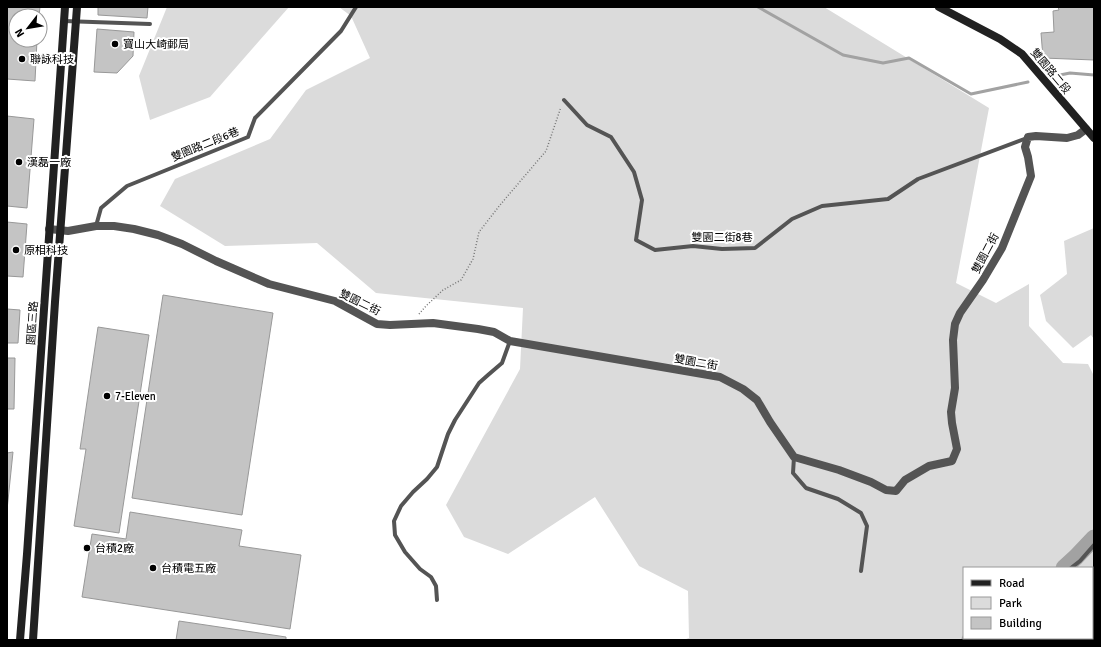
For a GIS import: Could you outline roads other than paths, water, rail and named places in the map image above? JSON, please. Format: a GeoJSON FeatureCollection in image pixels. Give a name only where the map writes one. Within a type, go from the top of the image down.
{"type":"FeatureCollection","features":[{"type":"Feature","properties":{"kind":"street","name":"園區三路"},"geometry":{"type":"LineString","coordinates":[[20,640],[65,7]]}},
{"type":"Feature","properties":{"kind":"street","name":"園區三路"},"geometry":{"type":"LineString","coordinates":[[33,640],[60,230],[77,7]]}},
{"type":"Feature","properties":{"kind":"street","name":"雙園路二段"},"geometry":{"type":"LineString","coordinates":[[939,7],[1000,39],[1022,54],[1094,138]]}},
{"type":"Feature","properties":{"kind":"street"},"geometry":{"type":"LineString","coordinates":[[1028,137],[1036,136],[1067,138],[1078,135],[1086,129]]}},
{"type":"Feature","properties":{"kind":"street","name":"雙園二街"},"geometry":{"type":"LineString","coordinates":[[50,229],[68,231],[96,226],[114,226],[158,235],[182,244],[216,261],[269,284],[335,301],[377,324],[390,326],[433,323],[478,329],[494,332],[510,341],[720,377],[743,389],[758,400],[770,422],[794,457],[839,470],[871,482],[886,490],[896,492],[905,480],[924,468],[952,461],[957,449],[951,412],[955,388],[953,340],[955,324],[960,313],[983,280],[1002,248],[1031,176],[1025,147],[1028,137]]}},
{"type":"Feature","properties":{"kind":"lane","name":"雙園路二段6巷"},"geometry":{"type":"LineString","coordinates":[[96,226],[101,208],[127,186],[248,136],[255,118],[341,31],[356,7]]}},
{"type":"Feature","properties":{"kind":"lane"},"geometry":{"type":"LineString","coordinates":[[64,21],[150,24]]}},
{"type":"Feature","properties":{"kind":"lane","name":"雙園二街8巷"},"geometry":{"type":"LineString","coordinates":[[564,100],[587,125],[611,137],[634,172],[642,200],[636,240],[655,250],[693,246],[722,249],[755,248],[792,219],[822,206],[888,199],[918,179],[1028,137]]}},
{"type":"Feature","properties":{"kind":"lane"},"geometry":{"type":"LineString","coordinates":[[437,600],[436,586],[431,577],[420,569],[405,552],[395,535],[394,521],[400,506],[437,467],[448,434],[455,420],[479,383],[502,363],[510,341]]}},
{"type":"Feature","properties":{"kind":"lane"},"geometry":{"type":"LineString","coordinates":[[794,457],[793,473],[806,488],[838,498],[861,513],[867,526],[861,571]]}},
{"type":"Feature","properties":{"kind":"lane"},"geometry":{"type":"LineString","coordinates":[[1072,567],[1080,561],[1094,544]]}},
{"type":"Feature","properties":{"kind":"waterway"},"geometry":{"type":"LineString","coordinates":[[758,7],[843,55],[883,63],[909,58],[971,94],[1028,82]]}},
{"type":"Feature","properties":{"kind":"waterway"},"geometry":{"type":"LineString","coordinates":[[1060,75],[1070,73],[1094,75]]}},
{"type":"Feature","properties":{"kind":"waterway"},"geometry":{"type":"LineString","coordinates":[[1065,567],[1094,538]]}},
{"type":"Feature","properties":{"kind":"waterway"},"geometry":{"type":"LineString","coordinates":[[970,640],[976,639]]}},
{"type":"Feature","properties":{"kind":"place","name":"寶山大崎郵局"},"geometry":{"type":"Point","coordinates":[115,44]}},
{"type":"Feature","properties":{"kind":"place","name":"聯詠科技"},"geometry":{"type":"Point","coordinates":[22,59]}},
{"type":"Feature","properties":{"kind":"place","name":"漢磊一廠"},"geometry":{"type":"Point","coordinates":[19,162]}},
{"type":"Feature","properties":{"kind":"place","name":"原相科技"},"geometry":{"type":"Point","coordinates":[16,250]}},
{"type":"Feature","properties":{"kind":"place","name":"7-Eleven"},"geometry":{"type":"Point","coordinates":[107,396]}},
{"type":"Feature","properties":{"kind":"place","name":"台積2廠"},"geometry":{"type":"Point","coordinates":[87,548]}},
{"type":"Feature","properties":{"kind":"place","name":"台積電五廠"},"geometry":{"type":"Point","coordinates":[153,568]}}]}
